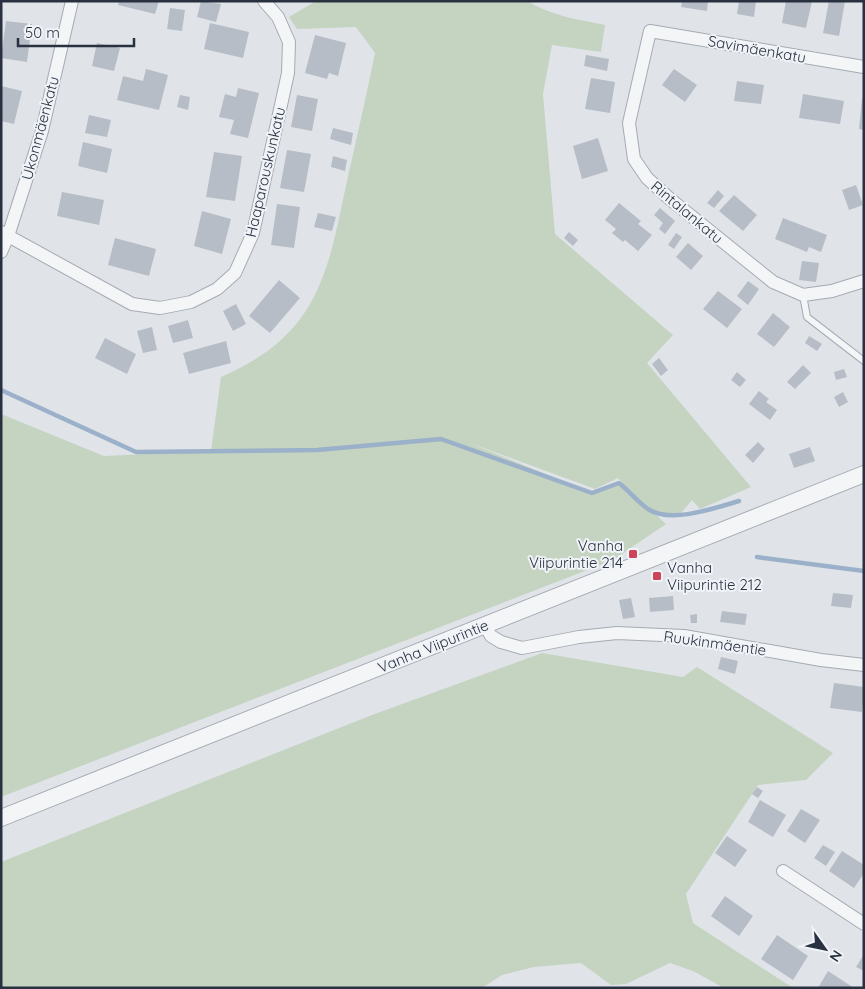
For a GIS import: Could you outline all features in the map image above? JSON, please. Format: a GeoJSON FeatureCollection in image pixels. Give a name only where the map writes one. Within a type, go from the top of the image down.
{"type":"FeatureCollection","features":[{"type":"Feature","properties":{"kind":"street","name":"Ukonmäenkatu"},"geometry":{"type":"LineString","coordinates":[[1,252],[5,234],[42,131],[72,1]]}},
{"type":"Feature","properties":{"kind":"street","name":"Haaparouskunkatu"},"geometry":{"type":"LineString","coordinates":[[5,234],[132,304],[160,308],[191,302],[217,289],[235,273],[253,233],[288,73],[289,42],[278,17],[264,1]]}},
{"type":"Feature","properties":{"kind":"street","name":"Savimäenkatu"},"geometry":{"type":"LineString","coordinates":[[650,31],[864,67]]}},
{"type":"Feature","properties":{"kind":"street","name":"Rintalankatu"},"geometry":{"type":"LineString","coordinates":[[650,31],[629,123],[634,159],[647,178],[670,199],[772,282],[803,295]]}},
{"type":"Feature","properties":{"kind":"street"},"geometry":{"type":"LineString","coordinates":[[803,295],[832,291],[863,283]]}},
{"type":"Feature","properties":{"kind":"street","name":"Vanha Viipurintie"},"geometry":{"type":"LineString","coordinates":[[1,818],[864,474]]}},
{"type":"Feature","properties":{"kind":"street","name":"Ruukinmäentie"},"geometry":{"type":"LineString","coordinates":[[485,626],[491,636],[501,642],[522,648],[580,637],[617,633],[684,636],[821,660],[864,665]]}},
{"type":"Feature","properties":{"kind":"street"},"geometry":{"type":"LineString","coordinates":[[783,871],[864,924]]}},
{"type":"Feature","properties":{"kind":"lane"},"geometry":{"type":"LineString","coordinates":[[803,295],[807,317],[864,361]]}},
{"type":"Feature","properties":{"kind":"green space"},"geometry":{"type":"Polygon","coordinates":[[[316,1],[527,1],[555,13],[605,25],[601,52],[552,45],[543,94],[555,234],[673,335],[647,363],[751,487],[700,509],[692,500],[681,513],[654,513],[666,524],[613,560],[1,797],[1,414],[104,456],[211,451],[221,377],[255,360],[285,336],[312,301],[321,281],[335,238],[375,53],[356,27],[297,29],[289,17],[316,1]],[[467,442],[592,493],[619,483],[630,492],[618,478],[595,489],[467,442]]]}},
{"type":"Feature","properties":{"kind":"green space"},"geometry":{"type":"Polygon","coordinates":[[[542,653],[683,677],[697,667],[833,753],[806,780],[758,785],[686,894],[693,923],[793,988],[724,988],[693,971],[670,963],[626,984],[611,985],[581,963],[534,967],[502,975],[482,988],[1,988],[1,862],[372,715],[542,653]]]}},
{"type":"Feature","properties":{"kind":"building"},"geometry":{"type":"Polygon","coordinates":[[[119,1],[159,1],[155,14],[118,5],[119,1]]]}},
{"type":"Feature","properties":{"kind":"building"},"geometry":{"type":"Polygon","coordinates":[[[201,1],[221,4],[216,22],[197,17],[201,1]]]}},
{"type":"Feature","properties":{"kind":"building"},"geometry":{"type":"Polygon","coordinates":[[[682,1],[708,1],[707,11],[681,7],[682,1]]]}},
{"type":"Feature","properties":{"kind":"building"},"geometry":{"type":"Polygon","coordinates":[[[739,1],[756,1],[754,17],[737,14],[739,1]]]}},
{"type":"Feature","properties":{"kind":"building"},"geometry":{"type":"Polygon","coordinates":[[[786,1],[812,1],[806,28],[782,23],[786,1]]]}},
{"type":"Feature","properties":{"kind":"building"},"geometry":{"type":"Polygon","coordinates":[[[829,1],[845,1],[839,36],[823,33],[829,1]]]}},
{"type":"Feature","properties":{"kind":"building"},"geometry":{"type":"Polygon","coordinates":[[[170,8],[185,10],[182,31],[167,29],[170,8]]]}},
{"type":"Feature","properties":{"kind":"building"},"geometry":{"type":"Polygon","coordinates":[[[6,21],[32,24],[27,62],[1,58],[6,21]]]}},
{"type":"Feature","properties":{"kind":"building"},"geometry":{"type":"Polygon","coordinates":[[[210,23],[249,32],[243,58],[204,49],[210,23]]]}},
{"type":"Feature","properties":{"kind":"building"},"geometry":{"type":"Polygon","coordinates":[[[315,35],[346,43],[338,76],[329,73],[327,79],[305,73],[315,35]]]}},
{"type":"Feature","properties":{"kind":"building"},"geometry":{"type":"Polygon","coordinates":[[[97,43],[120,48],[114,71],[92,66],[97,43]]]}},
{"type":"Feature","properties":{"kind":"building"},"geometry":{"type":"Polygon","coordinates":[[[586,55],[609,59],[607,71],[584,66],[586,55]]]}},
{"type":"Feature","properties":{"kind":"building"},"geometry":{"type":"Polygon","coordinates":[[[146,69],[168,75],[159,110],[117,100],[123,76],[143,81],[146,69]]]}},
{"type":"Feature","properties":{"kind":"building"},"geometry":{"type":"Polygon","coordinates":[[[674,69],[697,85],[685,102],[662,85],[674,69]]]}},
{"type":"Feature","properties":{"kind":"building"},"geometry":{"type":"Polygon","coordinates":[[[591,78],[615,82],[610,113],[585,109],[591,78]]]}},
{"type":"Feature","properties":{"kind":"building"},"geometry":{"type":"Polygon","coordinates":[[[737,81],[764,85],[761,104],[734,101],[737,81]]]}},
{"type":"Feature","properties":{"kind":"building"},"geometry":{"type":"Polygon","coordinates":[[[1,86],[22,91],[14,124],[1,121],[1,86]]]}},
{"type":"Feature","properties":{"kind":"building"},"geometry":{"type":"Polygon","coordinates":[[[238,88],[259,93],[248,138],[230,134],[234,120],[219,117],[225,94],[236,97],[238,88]]]}},
{"type":"Feature","properties":{"kind":"building"},"geometry":{"type":"Polygon","coordinates":[[[803,94],[844,101],[840,124],[799,118],[803,94]]]}},
{"type":"Feature","properties":{"kind":"building"},"geometry":{"type":"Polygon","coordinates":[[[180,95],[190,97],[188,110],[177,107],[180,95]]]}},
{"type":"Feature","properties":{"kind":"building"},"geometry":{"type":"Polygon","coordinates":[[[297,95],[318,99],[312,131],[291,127],[297,95]]]}},
{"type":"Feature","properties":{"kind":"building"},"geometry":{"type":"Polygon","coordinates":[[[862,98],[864,98],[864,130],[859,129],[862,98]]]}},
{"type":"Feature","properties":{"kind":"building"},"geometry":{"type":"Polygon","coordinates":[[[89,115],[111,120],[107,137],[85,133],[89,115]]]}},
{"type":"Feature","properties":{"kind":"building"},"geometry":{"type":"Polygon","coordinates":[[[333,128],[353,133],[351,145],[330,139],[333,128]]]}},
{"type":"Feature","properties":{"kind":"building"},"geometry":{"type":"Polygon","coordinates":[[[598,138],[608,171],[582,179],[573,146],[598,138]]]}},
{"type":"Feature","properties":{"kind":"building"},"geometry":{"type":"Polygon","coordinates":[[[83,142],[112,149],[107,173],[78,166],[83,142]]]}},
{"type":"Feature","properties":{"kind":"building"},"geometry":{"type":"Polygon","coordinates":[[[287,150],[311,154],[304,192],[280,188],[287,150]]]}},
{"type":"Feature","properties":{"kind":"building"},"geometry":{"type":"Polygon","coordinates":[[[214,152],[242,156],[235,201],[206,197],[214,152]]]}},
{"type":"Feature","properties":{"kind":"building"},"geometry":{"type":"Polygon","coordinates":[[[333,156],[347,160],[345,171],[331,167],[333,156]]]}},
{"type":"Feature","properties":{"kind":"building"},"geometry":{"type":"Polygon","coordinates":[[[856,185],[863,205],[849,210],[842,190],[856,185]]]}},
{"type":"Feature","properties":{"kind":"building"},"geometry":{"type":"Polygon","coordinates":[[[718,190],[724,196],[714,208],[707,203],[718,190]]]}},
{"type":"Feature","properties":{"kind":"building"},"geometry":{"type":"Polygon","coordinates":[[[62,192],[104,200],[99,225],[57,216],[62,192]]]}},
{"type":"Feature","properties":{"kind":"building"},"geometry":{"type":"Polygon","coordinates":[[[734,195],[757,215],[743,231],[719,211],[734,195]]]}},
{"type":"Feature","properties":{"kind":"building"},"geometry":{"type":"Polygon","coordinates":[[[619,203],[641,221],[638,224],[652,235],[638,251],[625,240],[623,242],[612,233],[616,229],[605,220],[619,203]]]}},
{"type":"Feature","properties":{"kind":"building"},"geometry":{"type":"Polygon","coordinates":[[[277,204],[300,207],[294,248],[271,245],[277,204]]]}},
{"type":"Feature","properties":{"kind":"building"},"geometry":{"type":"Polygon","coordinates":[[[660,208],[675,221],[665,234],[659,229],[663,223],[654,215],[660,208]]]}},
{"type":"Feature","properties":{"kind":"building"},"geometry":{"type":"Polygon","coordinates":[[[202,211],[231,219],[222,254],[194,246],[202,211]]]}},
{"type":"Feature","properties":{"kind":"building"},"geometry":{"type":"Polygon","coordinates":[[[318,213],[336,217],[332,231],[314,227],[318,213]]]}},
{"type":"Feature","properties":{"kind":"building"},"geometry":{"type":"Polygon","coordinates":[[[783,218],[827,235],[821,252],[809,247],[807,252],[775,239],[783,218]]]}},
{"type":"Feature","properties":{"kind":"building"},"geometry":{"type":"Polygon","coordinates":[[[569,232],[578,240],[573,246],[564,238],[569,232]]]}},
{"type":"Feature","properties":{"kind":"building"},"geometry":{"type":"Polygon","coordinates":[[[676,233],[682,237],[674,249],[668,245],[676,233]]]}},
{"type":"Feature","properties":{"kind":"building"},"geometry":{"type":"Polygon","coordinates":[[[115,238],[156,249],[149,276],[108,265],[115,238]]]}},
{"type":"Feature","properties":{"kind":"building"},"geometry":{"type":"Polygon","coordinates":[[[688,243],[703,256],[691,270],[676,257],[688,243]]]}},
{"type":"Feature","properties":{"kind":"building"},"geometry":{"type":"Polygon","coordinates":[[[802,261],[819,263],[816,282],[799,280],[802,261]]]}},
{"type":"Feature","properties":{"kind":"building"},"geometry":{"type":"Polygon","coordinates":[[[279,280],[300,298],[270,333],[249,316],[279,280]]]}},
{"type":"Feature","properties":{"kind":"building"},"geometry":{"type":"Polygon","coordinates":[[[748,281],[759,289],[748,305],[737,296],[748,281]]]}},
{"type":"Feature","properties":{"kind":"building"},"geometry":{"type":"Polygon","coordinates":[[[718,291],[742,309],[727,328],[703,309],[718,291]]]}},
{"type":"Feature","properties":{"kind":"building"},"geometry":{"type":"Polygon","coordinates":[[[236,304],[246,324],[233,331],[223,311],[236,304]]]}},
{"type":"Feature","properties":{"kind":"building"},"geometry":{"type":"Polygon","coordinates":[[[773,313],[790,327],[774,347],[757,334],[773,313]]]}},
{"type":"Feature","properties":{"kind":"building"},"geometry":{"type":"Polygon","coordinates":[[[188,320],[193,338],[173,343],[168,326],[188,320]]]}},
{"type":"Feature","properties":{"kind":"building"},"geometry":{"type":"Polygon","coordinates":[[[152,327],[157,350],[143,353],[137,331],[152,327]]]}},
{"type":"Feature","properties":{"kind":"building"},"geometry":{"type":"Polygon","coordinates":[[[809,336],[822,344],[817,351],[805,343],[809,336]]]}},
{"type":"Feature","properties":{"kind":"building"},"geometry":{"type":"Polygon","coordinates":[[[105,338],[136,354],[127,374],[95,358],[105,338]]]}},
{"type":"Feature","properties":{"kind":"building"},"geometry":{"type":"Polygon","coordinates":[[[226,341],[231,363],[189,374],[183,353],[226,341]]]}},
{"type":"Feature","properties":{"kind":"building"},"geometry":{"type":"Polygon","coordinates":[[[659,358],[668,370],[661,376],[652,364],[659,358]]]}},
{"type":"Feature","properties":{"kind":"building"},"geometry":{"type":"Polygon","coordinates":[[[803,365],[811,373],[795,389],[787,382],[803,365]]]}},
{"type":"Feature","properties":{"kind":"building"},"geometry":{"type":"Polygon","coordinates":[[[844,369],[847,377],[836,380],[834,372],[844,369]]]}},
{"type":"Feature","properties":{"kind":"building"},"geometry":{"type":"Polygon","coordinates":[[[737,372],[746,380],[740,387],[731,380],[737,372]]]}},
{"type":"Feature","properties":{"kind":"building"},"geometry":{"type":"Polygon","coordinates":[[[759,391],[769,399],[766,402],[777,410],[770,420],[749,404],[759,391]]]}},
{"type":"Feature","properties":{"kind":"building"},"geometry":{"type":"Polygon","coordinates":[[[843,392],[848,402],[839,407],[834,397],[843,392]]]}},
{"type":"Feature","properties":{"kind":"building"},"geometry":{"type":"Polygon","coordinates":[[[758,442],[765,449],[753,463],[745,455],[758,442]]]}},
{"type":"Feature","properties":{"kind":"building"},"geometry":{"type":"Polygon","coordinates":[[[810,447],[815,461],[794,468],[789,454],[810,447]]]}},
{"type":"Feature","properties":{"kind":"building"},"geometry":{"type":"Polygon","coordinates":[[[833,593],[853,595],[851,608],[831,606],[833,593]]]}},
{"type":"Feature","properties":{"kind":"building"},"geometry":{"type":"Polygon","coordinates":[[[673,596],[674,610],[650,612],[649,598],[673,596]]]}},
{"type":"Feature","properties":{"kind":"building"},"geometry":{"type":"Polygon","coordinates":[[[631,598],[635,617],[623,619],[619,600],[631,598]]]}},
{"type":"Feature","properties":{"kind":"building"},"geometry":{"type":"Polygon","coordinates":[[[722,611],[747,614],[745,625],[720,622],[722,611]]]}},
{"type":"Feature","properties":{"kind":"building"},"geometry":{"type":"Polygon","coordinates":[[[697,614],[697,623],[691,623],[690,615],[697,614]]]}},
{"type":"Feature","properties":{"kind":"building"},"geometry":{"type":"Polygon","coordinates":[[[721,657],[738,661],[735,674],[718,669],[721,657]]]}},
{"type":"Feature","properties":{"kind":"building"},"geometry":{"type":"Polygon","coordinates":[[[834,683],[864,687],[862,712],[830,708],[834,683]]]}},
{"type":"Feature","properties":{"kind":"building"},"geometry":{"type":"Polygon","coordinates":[[[757,787],[763,791],[758,798],[752,794],[757,787]]]}},
{"type":"Feature","properties":{"kind":"building"},"geometry":{"type":"Polygon","coordinates":[[[760,800],[786,815],[773,837],[748,822],[760,800]]]}},
{"type":"Feature","properties":{"kind":"building"},"geometry":{"type":"Polygon","coordinates":[[[801,809],[820,820],[805,843],[787,831],[801,809]]]}},
{"type":"Feature","properties":{"kind":"building"},"geometry":{"type":"Polygon","coordinates":[[[727,836],[747,850],[735,867],[715,853],[727,836]]]}},
{"type":"Feature","properties":{"kind":"building"},"geometry":{"type":"Polygon","coordinates":[[[823,845],[835,852],[826,866],[814,858],[823,845]]]}},
{"type":"Feature","properties":{"kind":"building"},"geometry":{"type":"Polygon","coordinates":[[[842,851],[864,865],[864,873],[854,888],[829,871],[842,851]]]}},
{"type":"Feature","properties":{"kind":"building"},"geometry":{"type":"Polygon","coordinates":[[[725,896],[753,916],[739,936],[711,916],[725,896]]]}},
{"type":"Feature","properties":{"kind":"building"},"geometry":{"type":"Polygon","coordinates":[[[777,935],[808,956],[793,980],[761,959],[777,935]]]}},
{"type":"Feature","properties":{"kind":"building"},"geometry":{"type":"Polygon","coordinates":[[[864,954],[864,971],[856,967],[864,954]]]}},
{"type":"Feature","properties":{"kind":"building"},"geometry":{"type":"Polygon","coordinates":[[[828,971],[854,988],[818,988],[828,971]]]}},
{"type":"Feature","properties":{"kind":"waterway"},"geometry":{"type":"LineString","coordinates":[[1,390],[136,452],[317,450],[441,439],[592,493],[619,483],[644,506],[658,513],[681,515],[706,511],[739,501]]}},
{"type":"Feature","properties":{"kind":"waterway"},"geometry":{"type":"LineString","coordinates":[[757,557],[864,571]]}},
{"type":"Feature","properties":{"kind":"place","name":"Vanha Viipurintie 214"},"geometry":{"type":"Point","coordinates":[633,554]}},
{"type":"Feature","properties":{"kind":"place","name":"Vanha Viipurintie 212"},"geometry":{"type":"Point","coordinates":[657,576]}}]}
